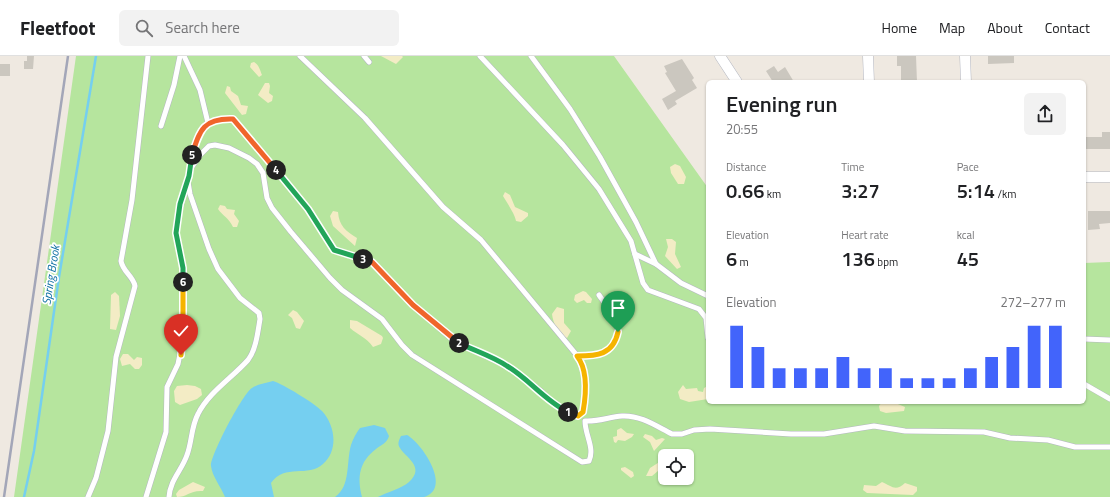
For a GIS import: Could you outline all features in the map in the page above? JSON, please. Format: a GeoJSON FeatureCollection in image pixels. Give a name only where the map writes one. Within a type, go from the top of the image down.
{"type":"FeatureCollection","features":[{"type":"Feature","properties":{"kind":"street"},"geometry":{"type":"LineString","coordinates":[[720,56],[736,80]]}},
{"type":"Feature","properties":{"kind":"street"},"geometry":{"type":"LineString","coordinates":[[868,56],[869,80]]}},
{"type":"Feature","properties":{"kind":"street"},"geometry":{"type":"LineString","coordinates":[[965,56],[966,80]]}},
{"type":"Feature","properties":{"kind":"street"},"geometry":{"type":"LineString","coordinates":[[1086,177],[1110,177]]}},
{"type":"Feature","properties":{"kind":"lane"},"geometry":{"type":"LineString","coordinates":[[88,497],[96,478],[108,431],[116,357],[135,286],[134,281],[122,267],[121,261],[132,200],[148,56]]}},
{"type":"Feature","properties":{"kind":"lane"},"geometry":{"type":"LineString","coordinates":[[161,126],[174,85],[180,56]]}},
{"type":"Feature","properties":{"kind":"lane"},"geometry":{"type":"LineString","coordinates":[[184,56],[200,90],[208,123]]}},
{"type":"Feature","properties":{"kind":"lane"},"geometry":{"type":"LineString","coordinates":[[300,56],[365,118],[443,207],[480,240],[581,361],[584,377],[584,407],[583,412],[580,415]]}},
{"type":"Feature","properties":{"kind":"lane"},"geometry":{"type":"LineString","coordinates":[[364,56],[369,62]]}},
{"type":"Feature","properties":{"kind":"lane"},"geometry":{"type":"LineString","coordinates":[[480,56],[583,168],[620,221],[635,254],[643,283],[648,290],[699,309],[706,318]]}},
{"type":"Feature","properties":{"kind":"lane"},"geometry":{"type":"LineString","coordinates":[[531,56],[570,109],[600,157],[636,222],[656,264]]}},
{"type":"Feature","properties":{"kind":"lane"},"geometry":{"type":"LineString","coordinates":[[169,497],[175,476],[187,456],[191,434],[197,414],[223,384],[248,359],[252,350],[260,319],[259,313],[256,309],[240,298],[228,284],[208,249],[188,184],[192,154],[201,132],[208,123],[220,119],[233,119],[238,123],[308,209],[334,250],[372,262],[408,300],[454,341],[507,366],[542,392],[554,404],[574,415],[580,415]]}},
{"type":"Feature","properties":{"kind":"lane"},"geometry":{"type":"LineString","coordinates":[[146,497],[166,432],[168,387],[178,364],[182,344],[183,268],[176,233],[180,204],[196,160],[209,146],[222,146],[250,158],[257,164],[263,173],[267,198],[272,208],[291,232],[330,278],[342,290],[382,319],[402,345],[412,355],[582,462],[589,461],[591,452],[586,436],[585,421],[580,415]]}},
{"type":"Feature","properties":{"kind":"lane"},"geometry":{"type":"LineString","coordinates":[[635,254],[656,264],[681,283],[706,295]]}},
{"type":"Feature","properties":{"kind":"lane"},"geometry":{"type":"LineString","coordinates":[[577,356],[593,356],[606,352],[611,349],[616,338],[617,323],[599,295]]}},
{"type":"Feature","properties":{"kind":"lane"},"geometry":{"type":"LineString","coordinates":[[1086,340],[1110,340]]}},
{"type":"Feature","properties":{"kind":"lane"},"geometry":{"type":"LineString","coordinates":[[1086,385],[1110,399]]}},
{"type":"Feature","properties":{"kind":"lane"},"geometry":{"type":"LineString","coordinates":[[585,421],[598,422],[618,417],[630,416],[647,421],[672,434],[677,435],[694,430],[710,429],[791,434],[824,434],[874,426],[905,431],[984,432],[1010,438],[1048,440],[1076,447],[1110,447]]}},
{"type":"Feature","properties":{"kind":"green space"},"geometry":{"type":"Polygon","coordinates":[[[76,56],[614,56],[706,185],[706,404],[1086,404],[1086,263],[1110,262],[1110,497],[14,497],[76,56]]]}},
{"type":"Feature","properties":{"kind":"sand"},"geometry":{"type":"Polygon","coordinates":[[[381,56],[402,56],[403,57],[396,64],[381,56]]]}},
{"type":"Feature","properties":{"kind":"sand"},"geometry":{"type":"Polygon","coordinates":[[[254,62],[258,66],[262,75],[259,77],[250,67],[251,63],[254,62]]]}},
{"type":"Feature","properties":{"kind":"sand"},"geometry":{"type":"Polygon","coordinates":[[[265,83],[269,83],[269,93],[273,96],[272,101],[268,103],[258,95],[265,83]]]}},
{"type":"Feature","properties":{"kind":"sand"},"geometry":{"type":"Polygon","coordinates":[[[227,86],[230,87],[231,91],[238,96],[241,105],[248,106],[246,114],[242,115],[225,93],[227,86]]]}},
{"type":"Feature","properties":{"kind":"sand"},"geometry":{"type":"Polygon","coordinates":[[[675,164],[680,166],[686,177],[684,184],[678,184],[671,173],[670,167],[675,164]]]}},
{"type":"Feature","properties":{"kind":"sand"},"geometry":{"type":"Polygon","coordinates":[[[505,192],[510,195],[515,207],[528,213],[528,216],[521,222],[516,221],[513,212],[503,196],[505,192]]]}},
{"type":"Feature","properties":{"kind":"sand"},"geometry":{"type":"Polygon","coordinates":[[[220,205],[225,206],[227,209],[235,210],[234,214],[239,221],[237,227],[233,227],[230,221],[218,209],[220,205]]]}},
{"type":"Feature","properties":{"kind":"sand"},"geometry":{"type":"Polygon","coordinates":[[[333,211],[338,212],[340,221],[344,228],[357,238],[355,246],[333,226],[330,216],[333,211]]]}},
{"type":"Feature","properties":{"kind":"sand"},"geometry":{"type":"Polygon","coordinates":[[[666,239],[672,239],[676,242],[675,254],[681,267],[677,269],[665,256],[668,247],[666,239]]]}},
{"type":"Feature","properties":{"kind":"sand"},"geometry":{"type":"Polygon","coordinates":[[[583,291],[586,292],[592,299],[591,303],[587,303],[584,300],[577,303],[574,300],[575,295],[583,291]]]}},
{"type":"Feature","properties":{"kind":"sand"},"geometry":{"type":"Polygon","coordinates":[[[115,292],[119,296],[120,316],[116,330],[110,329],[111,295],[115,292]]]}},
{"type":"Feature","properties":{"kind":"sand"},"geometry":{"type":"Polygon","coordinates":[[[557,307],[564,309],[564,323],[571,331],[567,338],[556,328],[552,314],[557,307]]]}},
{"type":"Feature","properties":{"kind":"sand"},"geometry":{"type":"Polygon","coordinates":[[[293,310],[297,312],[304,321],[300,329],[296,328],[292,318],[288,315],[293,310]]]}},
{"type":"Feature","properties":{"kind":"sand"},"geometry":{"type":"Polygon","coordinates":[[[350,320],[357,321],[382,336],[383,338],[381,344],[373,347],[365,338],[350,328],[350,320]]]}},
{"type":"Feature","properties":{"kind":"sand"},"geometry":{"type":"Polygon","coordinates":[[[123,354],[128,354],[134,360],[137,357],[142,358],[142,365],[139,369],[135,369],[130,364],[122,366],[120,359],[123,354]]]}},
{"type":"Feature","properties":{"kind":"sand"},"geometry":{"type":"Polygon","coordinates":[[[683,385],[686,389],[697,388],[698,391],[703,392],[704,388],[706,387],[706,399],[689,402],[680,399],[678,392],[683,385]]]}},
{"type":"Feature","properties":{"kind":"sand"},"geometry":{"type":"Polygon","coordinates":[[[177,386],[195,386],[201,389],[202,395],[197,399],[180,405],[175,402],[174,391],[177,386]]]}},
{"type":"Feature","properties":{"kind":"sand"},"geometry":{"type":"Polygon","coordinates":[[[880,404],[898,404],[905,407],[904,411],[886,413],[880,411],[879,406],[880,404]]]}},
{"type":"Feature","properties":{"kind":"sand"},"geometry":{"type":"Polygon","coordinates":[[[621,428],[627,433],[634,434],[625,441],[618,440],[616,443],[614,442],[613,437],[617,436],[617,430],[621,428]]]}},
{"type":"Feature","properties":{"kind":"sand"},"geometry":{"type":"Polygon","coordinates":[[[645,434],[652,436],[656,440],[662,438],[665,439],[654,451],[650,442],[643,437],[645,434]]]}},
{"type":"Feature","properties":{"kind":"sand"},"geometry":{"type":"Polygon","coordinates":[[[658,463],[658,471],[652,476],[646,476],[650,468],[658,463]]]}},
{"type":"Feature","properties":{"kind":"sand"},"geometry":{"type":"Polygon","coordinates":[[[625,467],[633,472],[634,476],[631,478],[621,470],[621,468],[625,467]]]}},
{"type":"Feature","properties":{"kind":"sand"},"geometry":{"type":"Polygon","coordinates":[[[193,482],[205,487],[203,491],[177,497],[176,494],[179,490],[193,482]]]}},
{"type":"Feature","properties":{"kind":"sand"},"geometry":{"type":"Polygon","coordinates":[[[882,482],[896,488],[905,483],[917,487],[917,491],[913,495],[867,493],[863,490],[864,485],[876,486],[882,482]]]}},
{"type":"Feature","properties":{"kind":"water"},"geometry":{"type":"Polygon","coordinates":[[[273,381],[298,394],[322,411],[330,423],[332,430],[333,445],[331,452],[323,464],[317,468],[290,472],[277,477],[271,483],[274,497],[225,497],[215,478],[211,466],[216,450],[235,412],[248,392],[252,388],[273,381]]]}},
{"type":"Feature","properties":{"kind":"water"},"geometry":{"type":"Polygon","coordinates":[[[374,425],[385,428],[389,436],[385,442],[370,454],[363,465],[360,476],[360,490],[362,497],[335,497],[344,487],[351,445],[355,436],[360,428],[374,425]]]}},
{"type":"Feature","properties":{"kind":"water"},"geometry":{"type":"Polygon","coordinates":[[[407,435],[427,456],[432,466],[436,485],[432,492],[424,497],[378,497],[402,487],[414,477],[415,467],[399,445],[401,436],[407,435]]]}},
{"type":"Feature","properties":{"kind":"building"},"geometry":{"type":"Polygon","coordinates":[[[27,56],[34,56],[33,69],[24,69],[24,61],[27,61],[27,56]]]}},
{"type":"Feature","properties":{"kind":"building"},"geometry":{"type":"Polygon","coordinates":[[[897,56],[916,56],[917,80],[901,80],[901,66],[897,66],[897,56]]]}},
{"type":"Feature","properties":{"kind":"building"},"geometry":{"type":"Polygon","coordinates":[[[988,56],[1014,56],[1014,63],[988,64],[988,56]]]}},
{"type":"Feature","properties":{"kind":"building"},"geometry":{"type":"Polygon","coordinates":[[[682,59],[694,78],[692,80],[697,88],[675,101],[677,104],[668,110],[662,99],[676,91],[665,73],[667,72],[664,66],[682,59]]]}},
{"type":"Feature","properties":{"kind":"building"},"geometry":{"type":"Polygon","coordinates":[[[0,64],[10,64],[10,76],[0,76],[0,64]]]}},
{"type":"Feature","properties":{"kind":"building"},"geometry":{"type":"Polygon","coordinates":[[[774,66],[778,72],[785,67],[793,80],[772,80],[766,71],[774,66]]]}},
{"type":"Feature","properties":{"kind":"building"},"geometry":{"type":"Polygon","coordinates":[[[1102,132],[1110,132],[1110,149],[1086,149],[1086,137],[1102,137],[1102,132]]]}},
{"type":"Feature","properties":{"kind":"building"},"geometry":{"type":"Polygon","coordinates":[[[1088,211],[1110,211],[1110,223],[1099,224],[1100,229],[1088,230],[1088,211]]]}},
{"type":"Feature","properties":{"kind":"waterway","name":"Spring Brook"},"geometry":{"type":"LineString","coordinates":[[24,497],[34,451],[59,277],[96,56]]}},
{"type":"Feature","properties":{"kind":"railway"},"geometry":{"type":"LineString","coordinates":[[4,497],[68,56]]}},
{"type":"Feature","properties":{"kind":"route"},"geometry":{"type":"LineString","coordinates":[[181,355],[183,330],[183,268],[176,233],[177,220],[180,204],[189,176],[192,154],[196,142],[208,123],[220,119],[233,119],[238,123],[318,222],[334,250],[372,262],[388,281],[454,341],[507,366],[561,408],[578,416],[583,412],[584,377],[581,361],[577,356],[593,356],[606,352],[611,349],[614,344],[618,332]]}}]}
